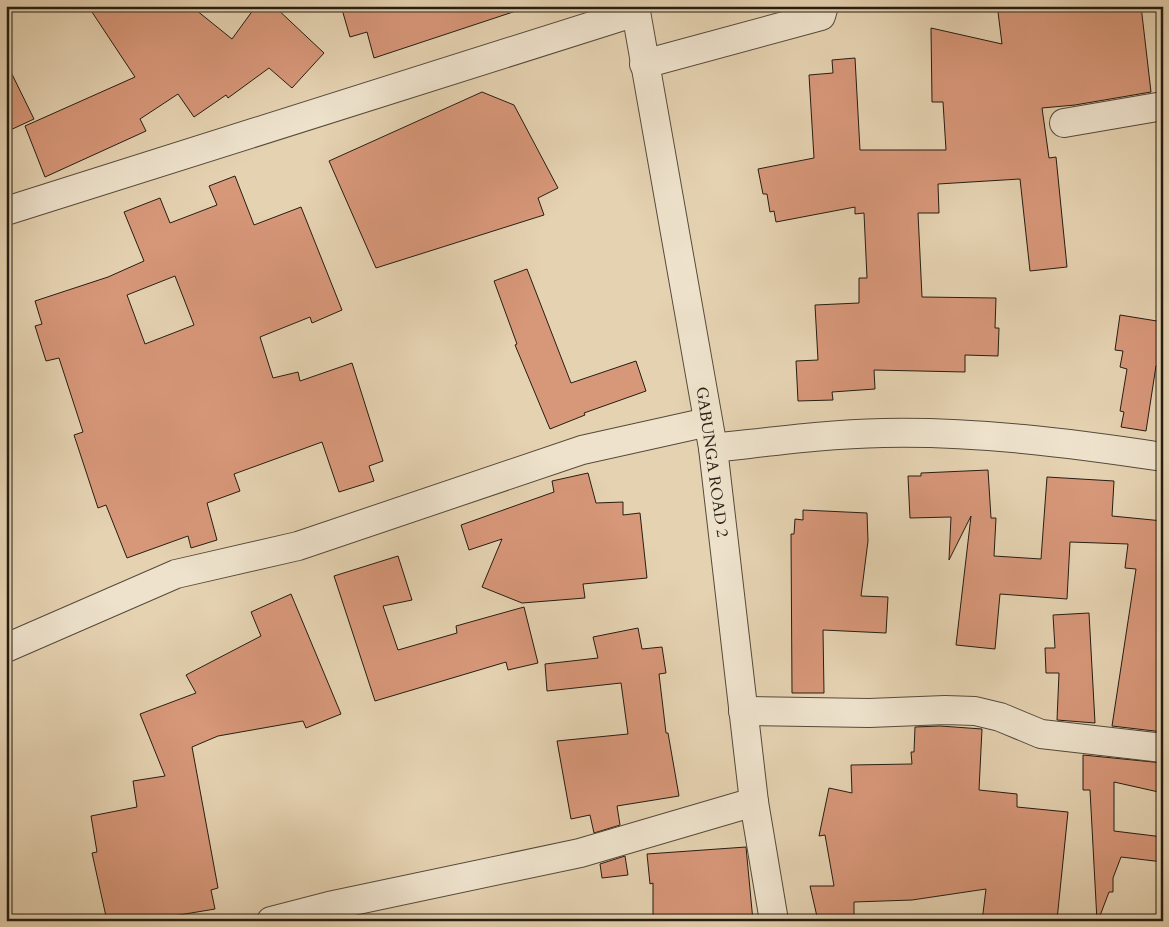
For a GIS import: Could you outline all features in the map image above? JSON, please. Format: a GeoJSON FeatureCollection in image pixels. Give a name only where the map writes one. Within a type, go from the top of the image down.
{"type":"FeatureCollection","features":[{"type":"Feature","properties":{"kind":"street"},"geometry":{"type":"LineString","coordinates":[[644,64],[821,16],[824,6]]}},
{"type":"Feature","properties":{"kind":"street"},"geometry":{"type":"LineString","coordinates":[[6,211],[635,9]]}},
{"type":"Feature","properties":{"kind":"street","name":"GABUNGA ROAD 2"},"geometry":{"type":"LineString","coordinates":[[635,9],[713,448],[754,802],[774,921]]}},
{"type":"Feature","properties":{"kind":"street"},"geometry":{"type":"LineString","coordinates":[[1064,123],[1163,106]]}},
{"type":"Feature","properties":{"kind":"street"},"geometry":{"type":"LineString","coordinates":[[6,648],[176,574],[298,546],[582,450],[708,422]]}},
{"type":"Feature","properties":{"kind":"street"},"geometry":{"type":"LineString","coordinates":[[713,448],[826,436],[882,433],[941,434],[1004,437],[1163,457]]}},
{"type":"Feature","properties":{"kind":"street"},"geometry":{"type":"LineString","coordinates":[[743,711],[869,713],[945,710],[975,711],[1000,718],[1041,734],[1163,748]]}},
{"type":"Feature","properties":{"kind":"street"},"geometry":{"type":"LineString","coordinates":[[271,921],[329,906],[580,853],[754,802]]}},
{"type":"Feature","properties":{"kind":"building"},"geometry":{"type":"Polygon","coordinates":[[[88,6],[191,6],[232,39],[256,6],[274,6],[324,53],[292,88],[269,68],[228,98],[226,95],[194,117],[178,94],[140,119],[146,131],[45,177],[25,126],[135,77],[88,6]]]}},
{"type":"Feature","properties":{"kind":"building"},"geometry":{"type":"Polygon","coordinates":[[[341,6],[516,6],[516,11],[374,58],[367,32],[350,37],[341,6]]]}},
{"type":"Feature","properties":{"kind":"building"},"geometry":{"type":"Polygon","coordinates":[[[1093,6],[1141,6],[1151,92],[1075,105],[1042,108],[1049,158],[1056,157],[1067,267],[1030,271],[1020,179],[938,184],[939,213],[918,213],[922,297],[996,298],[995,328],[999,328],[998,356],[965,355],[965,372],[874,370],[875,389],[832,392],[833,400],[798,401],[796,361],[818,360],[815,305],[859,303],[859,278],[867,278],[864,213],[855,214],[855,207],[776,222],[774,211],[770,212],[767,194],[763,194],[758,169],[814,158],[809,75],[833,73],[832,60],[855,58],[860,150],[946,150],[943,102],[932,102],[931,28],[1002,44],[998,12],[1038,7],[1039,11],[1093,6]]]}},
{"type":"Feature","properties":{"kind":"building"},"geometry":{"type":"Polygon","coordinates":[[[6,62],[34,119],[6,132],[6,62]]]}},
{"type":"Feature","properties":{"kind":"building"},"geometry":{"type":"Polygon","coordinates":[[[482,92],[514,105],[558,188],[538,198],[544,215],[376,268],[329,161],[482,92]]]}},
{"type":"Feature","properties":{"kind":"building"},"geometry":{"type":"Polygon","coordinates":[[[235,176],[254,225],[301,207],[342,310],[312,323],[310,317],[260,337],[273,378],[298,372],[300,381],[352,363],[383,461],[369,466],[374,481],[339,492],[322,442],[234,474],[240,491],[207,503],[217,540],[191,548],[188,536],[127,558],[106,505],[98,508],[74,435],[83,432],[59,358],[46,361],[35,326],[42,324],[35,301],[108,277],[144,261],[124,212],[160,198],[170,223],[217,205],[209,186],[235,176]],[[175,276],[127,295],[145,344],[194,325],[175,276]]]}},
{"type":"Feature","properties":{"kind":"building"},"geometry":{"type":"Polygon","coordinates":[[[527,269],[571,383],[636,361],[646,391],[584,413],[585,415],[550,429],[515,345],[517,344],[494,281],[527,269]]]}},
{"type":"Feature","properties":{"kind":"building"},"geometry":{"type":"Polygon","coordinates":[[[1120,315],[1163,322],[1163,367],[1156,366],[1146,431],[1121,427],[1124,412],[1120,411],[1127,369],[1120,367],[1123,351],[1115,350],[1120,315]]]}},
{"type":"Feature","properties":{"kind":"building"},"geometry":{"type":"Polygon","coordinates":[[[988,470],[991,518],[996,518],[994,556],[1041,559],[1047,477],[1114,481],[1112,516],[1163,521],[1163,732],[1112,726],[1136,569],[1125,568],[1128,544],[1070,542],[1067,599],[1000,594],[995,649],[956,645],[971,516],[949,560],[951,517],[910,518],[908,476],[921,476],[921,473],[988,470]]]}},
{"type":"Feature","properties":{"kind":"building"},"geometry":{"type":"Polygon","coordinates":[[[588,473],[596,503],[623,502],[623,515],[640,513],[647,578],[583,584],[585,598],[522,603],[482,587],[502,539],[469,550],[461,525],[554,492],[552,481],[588,473]]]}},
{"type":"Feature","properties":{"kind":"building"},"geometry":{"type":"Polygon","coordinates":[[[803,510],[867,513],[868,541],[861,596],[888,597],[886,633],[823,630],[824,693],[792,693],[791,534],[794,534],[795,519],[803,520],[803,510]]]}},
{"type":"Feature","properties":{"kind":"building"},"geometry":{"type":"Polygon","coordinates":[[[398,556],[412,600],[383,606],[398,650],[457,633],[456,626],[524,607],[538,663],[508,670],[506,662],[375,701],[334,576],[398,556]]]}},
{"type":"Feature","properties":{"kind":"building"},"geometry":{"type":"Polygon","coordinates":[[[291,594],[341,714],[306,728],[303,721],[218,736],[192,747],[218,888],[211,890],[215,909],[143,921],[107,921],[92,853],[97,852],[91,816],[137,807],[133,781],[165,776],[140,714],[196,693],[186,675],[261,636],[251,612],[291,594]]]}},
{"type":"Feature","properties":{"kind":"building"},"geometry":{"type":"Polygon","coordinates":[[[1089,613],[1095,723],[1057,720],[1059,673],[1046,673],[1045,648],[1055,648],[1053,615],[1089,613]]]}},
{"type":"Feature","properties":{"kind":"building"},"geometry":{"type":"Polygon","coordinates":[[[638,628],[642,649],[662,647],[666,673],[659,674],[666,733],[668,733],[679,796],[617,806],[620,825],[594,833],[590,815],[571,819],[557,741],[628,734],[621,683],[547,691],[545,664],[598,658],[593,637],[638,628]]]}},
{"type":"Feature","properties":{"kind":"building"},"geometry":{"type":"Polygon","coordinates":[[[940,726],[982,729],[979,790],[1017,794],[1017,807],[1068,812],[1057,920],[1031,917],[1031,921],[982,921],[986,889],[912,900],[854,902],[854,921],[818,921],[810,886],[834,886],[825,835],[819,836],[829,788],[852,793],[851,765],[912,764],[911,752],[914,752],[915,727],[940,726]]]}},
{"type":"Feature","properties":{"kind":"building"},"geometry":{"type":"Polygon","coordinates":[[[1083,755],[1163,763],[1163,793],[1114,782],[1114,831],[1163,837],[1163,862],[1121,857],[1113,878],[1113,892],[1109,892],[1098,921],[1090,790],[1083,790],[1083,755]]]}},
{"type":"Feature","properties":{"kind":"building"},"geometry":{"type":"Polygon","coordinates":[[[746,847],[753,921],[653,921],[653,883],[650,884],[647,854],[746,847]]]}},
{"type":"Feature","properties":{"kind":"building"},"geometry":{"type":"Polygon","coordinates":[[[625,856],[628,875],[602,878],[600,864],[625,856]]]}}]}
